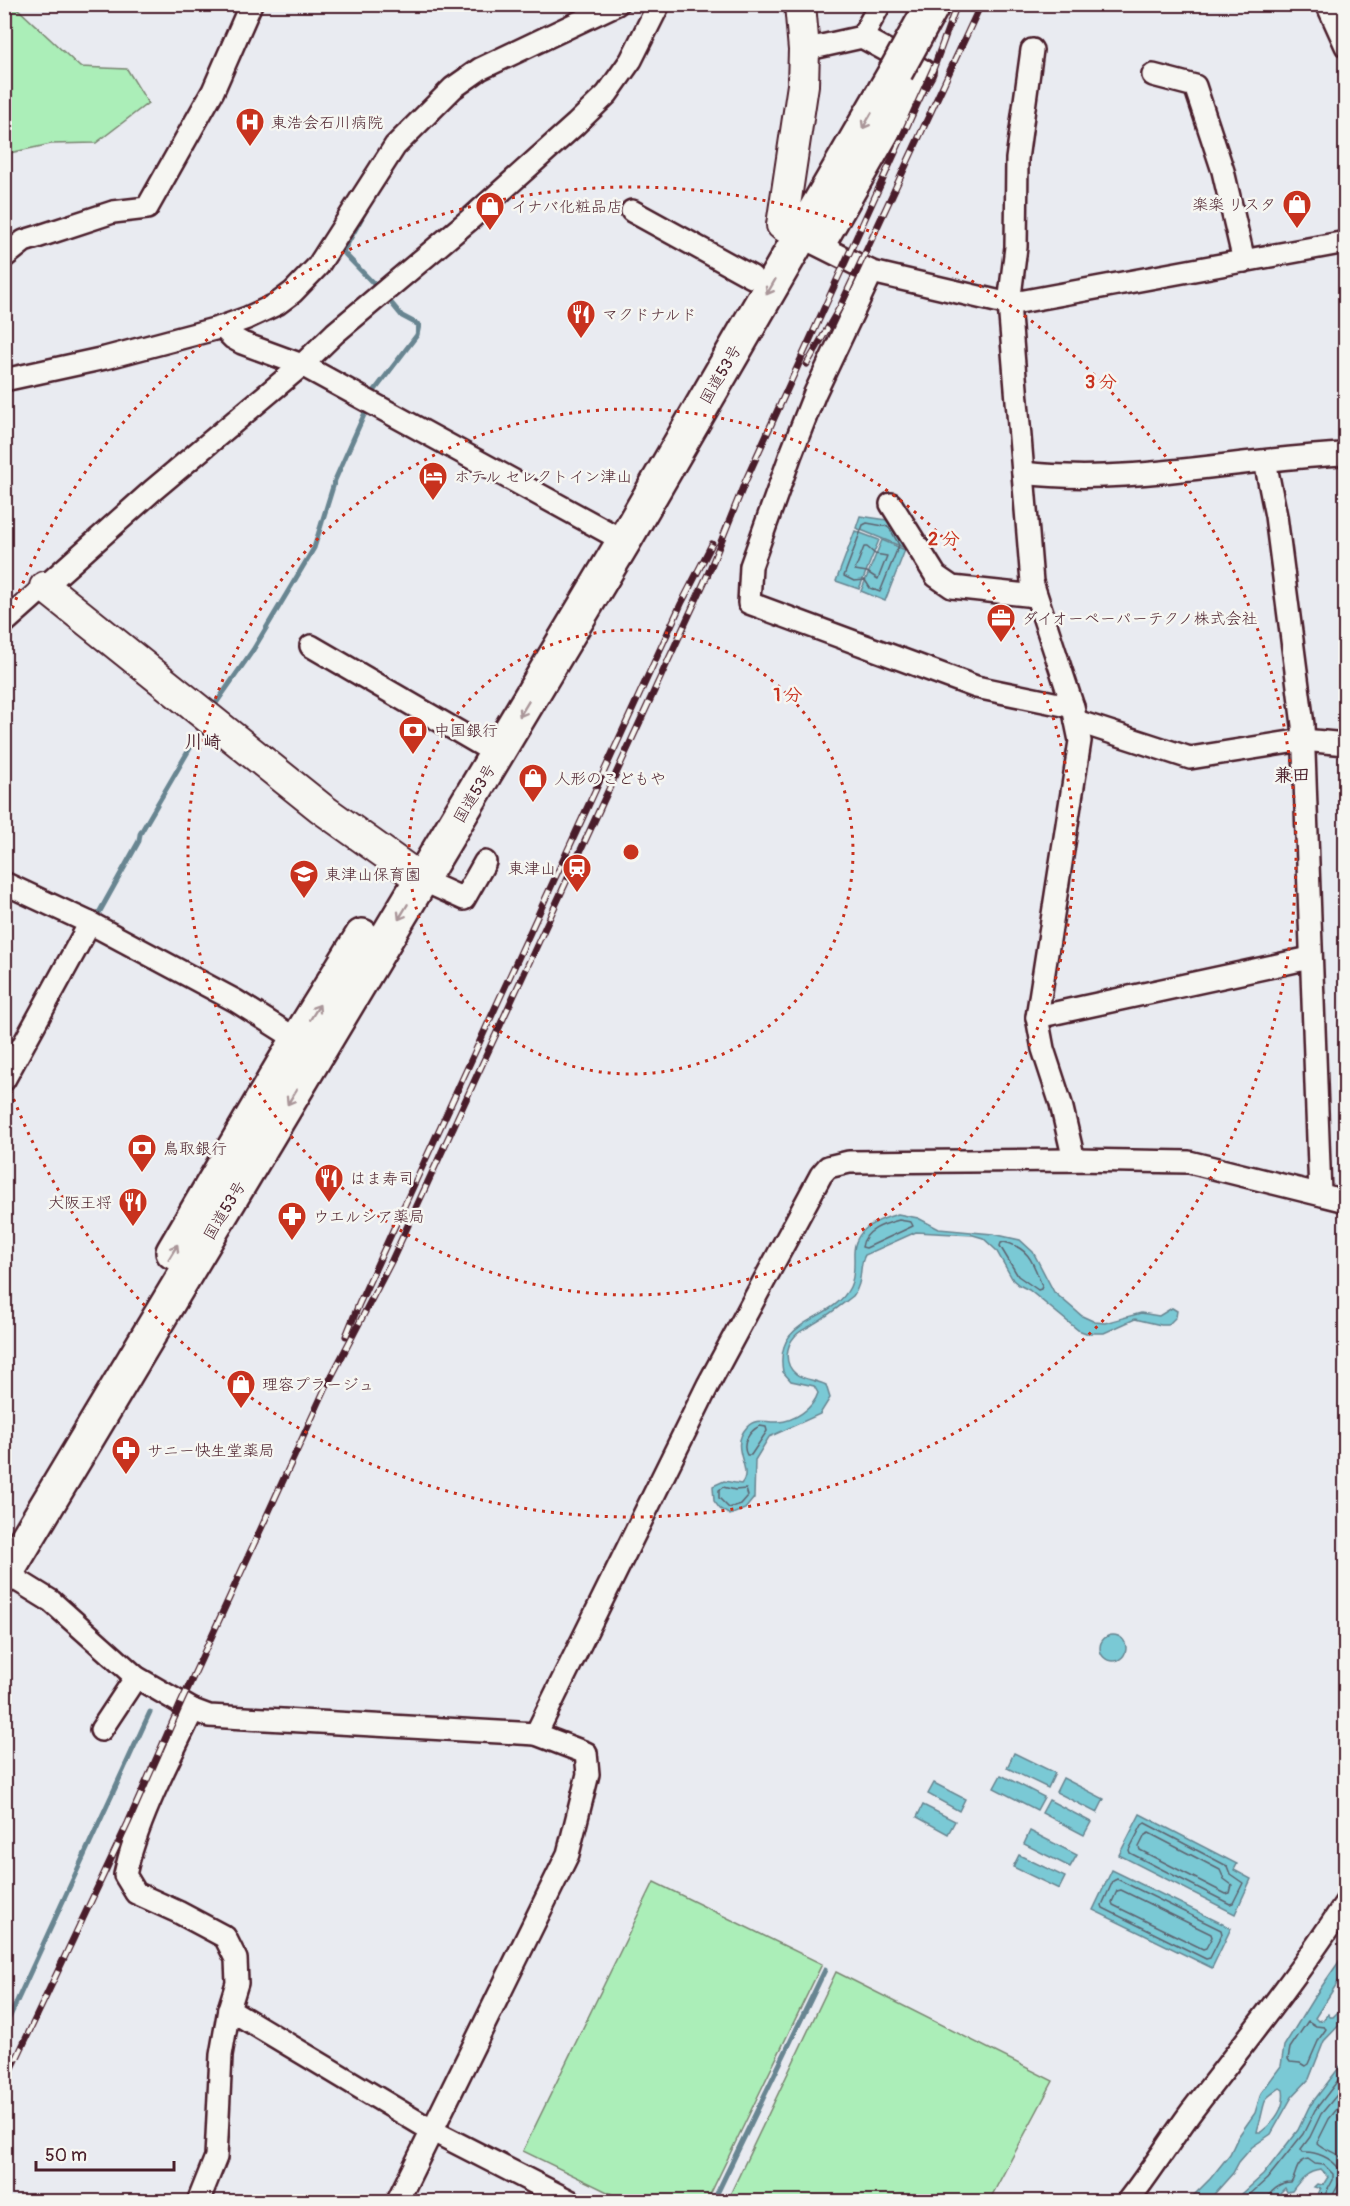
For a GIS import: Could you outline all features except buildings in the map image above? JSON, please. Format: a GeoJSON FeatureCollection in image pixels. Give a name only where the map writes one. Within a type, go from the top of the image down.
{"type":"FeatureCollection","features":[{"type":"Feature","properties":{"kind":"highway","name":"国道53号"},"geometry":{"type":"LineString","coordinates":[[5,1574],[81,1429],[308,1046],[614,536],[802,236],[879,56],[909,4]]}},
{"type":"Feature","properties":{"kind":"highway","name":"国道53号"},"geometry":{"type":"LineString","coordinates":[[879,56],[933,4]]}},
{"type":"Feature","properties":{"kind":"highway","name":"国道53号"},"geometry":{"type":"LineString","coordinates":[[614,536],[752,277],[802,236]]}},
{"type":"Feature","properties":{"kind":"highway","name":"国道53号"},"geometry":{"type":"LineString","coordinates":[[4,1538],[81,1429]]}},
{"type":"Feature","properties":{"kind":"street"},"geometry":{"type":"LineString","coordinates":[[4,257],[24,242],[37,237],[113,212],[147,208],[213,91],[251,4]]}},
{"type":"Feature","properties":{"kind":"street"},"geometry":{"type":"LineString","coordinates":[[4,380],[105,358],[222,327],[277,304],[306,280],[337,238],[395,147],[453,88],[480,69],[617,4]]}},
{"type":"Feature","properties":{"kind":"street"},"geometry":{"type":"LineString","coordinates":[[4,622],[152,491],[468,221],[607,94],[631,60],[659,4]]}},
{"type":"Feature","properties":{"kind":"street"},"geometry":{"type":"LineString","coordinates":[[800,4],[804,50],[802,236]]}},
{"type":"Feature","properties":{"kind":"street"},"geometry":{"type":"LineString","coordinates":[[879,56],[880,4]]}},
{"type":"Feature","properties":{"kind":"street"},"geometry":{"type":"LineString","coordinates":[[1327,4],[1346,46]]}},
{"type":"Feature","properties":{"kind":"street"},"geometry":{"type":"LineString","coordinates":[[802,236],[924,70],[879,56],[804,50]]}},
{"type":"Feature","properties":{"kind":"street"},"geometry":{"type":"LineString","coordinates":[[1032,50],[1017,159],[1016,248],[1009,304],[1032,582],[1075,714],[1080,741],[1037,1017],[1043,1049],[1061,1104],[1074,1160]]}},
{"type":"Feature","properties":{"kind":"street"},"geometry":{"type":"LineString","coordinates":[[1153,75],[1195,86],[1223,171],[1245,261]]}},
{"type":"Feature","properties":{"kind":"street"},"geometry":{"type":"LineString","coordinates":[[632,211],[752,277]]}},
{"type":"Feature","properties":{"kind":"street"},"geometry":{"type":"LineString","coordinates":[[802,236],[872,272],[1009,304],[1346,242]]}},
{"type":"Feature","properties":{"kind":"street"},"geometry":{"type":"LineString","coordinates":[[872,272],[815,393],[791,454],[751,566],[749,603],[976,687],[1075,714],[1190,758],[1304,740],[1346,744]]}},
{"type":"Feature","properties":{"kind":"street"},"geometry":{"type":"LineString","coordinates":[[222,327],[242,343],[302,365],[614,536]]}},
{"type":"Feature","properties":{"kind":"street"},"geometry":{"type":"LineString","coordinates":[[1023,473],[1052,477],[1175,472],[1346,454]]}},
{"type":"Feature","properties":{"kind":"street"},"geometry":{"type":"LineString","coordinates":[[1265,461],[1276,516],[1304,740],[1320,1194]]}},
{"type":"Feature","properties":{"kind":"street"},"geometry":{"type":"LineString","coordinates":[[891,504],[936,576],[952,587],[1036,596]]}},
{"type":"Feature","properties":{"kind":"street"},"geometry":{"type":"LineString","coordinates":[[45,587],[321,808],[412,875],[464,899],[485,862]]}},
{"type":"Feature","properties":{"kind":"street"},"geometry":{"type":"LineString","coordinates":[[311,646],[488,748]]}},
{"type":"Feature","properties":{"kind":"street"},"geometry":{"type":"LineString","coordinates":[[4,883],[90,923],[236,1001],[308,1046]]}},
{"type":"Feature","properties":{"kind":"street"},"geometry":{"type":"LineString","coordinates":[[4,1080],[90,923]]}},
{"type":"Feature","properties":{"kind":"street"},"geometry":{"type":"LineString","coordinates":[[1037,1017],[1310,958]]}},
{"type":"Feature","properties":{"kind":"street"},"geometry":{"type":"LineString","coordinates":[[536,1734],[708,1385],[821,1175],[828,1167],[849,1162],[1074,1160],[1189,1162],[1346,1201]]}},
{"type":"Feature","properties":{"kind":"street"},"geometry":{"type":"LineString","coordinates":[[5,1574],[51,1600],[136,1677],[193,1710],[218,1717],[536,1734],[586,1754],[588,1774],[568,1854],[397,2202]]}},
{"type":"Feature","properties":{"kind":"street"},"geometry":{"type":"LineString","coordinates":[[101,1730],[136,1677]]}},
{"type":"Feature","properties":{"kind":"street"},"geometry":{"type":"LineString","coordinates":[[193,1710],[155,1792],[129,1856],[125,1875],[136,1893],[225,1937],[232,1948],[238,1970],[221,2055],[216,2157],[198,2202]]}},
{"type":"Feature","properties":{"kind":"street"},"geometry":{"type":"LineString","coordinates":[[1127,2202],[1189,2115],[1310,1957],[1346,1902]]}},
{"type":"Feature","properties":{"kind":"street"},"geometry":{"type":"LineString","coordinates":[[229,2008],[431,2130],[572,2202]]}},
{"type":"Feature","properties":{"kind":"green space"},"geometry":{"type":"Polygon","coordinates":[[[5,4],[16,5],[80,67],[127,69],[148,103],[96,143],[51,144],[5,154],[5,4]]]}},
{"type":"Feature","properties":{"kind":"green space"},"geometry":{"type":"Polygon","coordinates":[[[654,1882],[822,1964],[707,2201],[626,2201],[523,2151],[654,1882]]]}},
{"type":"Feature","properties":{"kind":"green space"},"geometry":{"type":"Polygon","coordinates":[[[836,1972],[1053,2081],[989,2201],[727,2201],[836,1972]]]}},
{"type":"Feature","properties":{"kind":"water"},"geometry":{"type":"Polygon","coordinates":[[[860,516],[894,521],[906,545],[905,548],[856,528],[860,516]]]}},
{"type":"Feature","properties":{"kind":"water"},"geometry":{"type":"Polygon","coordinates":[[[855,531],[879,540],[859,589],[836,581],[855,531]]]}},
{"type":"Feature","properties":{"kind":"water"},"geometry":{"type":"Polygon","coordinates":[[[882,540],[905,550],[885,601],[861,591],[882,540]]]}},
{"type":"Feature","properties":{"kind":"water"},"geometry":{"type":"Polygon","coordinates":[[[898,1214],[918,1218],[939,1229],[993,1234],[1020,1240],[1033,1252],[1054,1292],[1082,1316],[1095,1322],[1105,1323],[1141,1313],[1159,1316],[1172,1308],[1177,1311],[1176,1317],[1168,1325],[1135,1319],[1104,1333],[1086,1333],[1078,1330],[1029,1290],[1013,1280],[996,1250],[983,1238],[973,1235],[916,1232],[865,1255],[859,1285],[853,1296],[800,1332],[792,1340],[787,1355],[792,1370],[799,1376],[826,1385],[830,1398],[820,1414],[769,1437],[755,1460],[754,1498],[745,1509],[730,1515],[720,1509],[714,1501],[713,1486],[724,1481],[741,1484],[745,1472],[740,1443],[747,1427],[758,1421],[778,1422],[796,1417],[812,1404],[818,1393],[814,1386],[791,1381],[783,1372],[782,1354],[787,1340],[795,1330],[842,1299],[852,1283],[855,1246],[862,1232],[882,1219],[898,1214]]]}},
{"type":"Feature","properties":{"kind":"water"},"geometry":{"type":"Polygon","coordinates":[[[1113,1635],[1122,1639],[1126,1648],[1122,1657],[1113,1661],[1104,1657],[1100,1648],[1104,1639],[1113,1635]]]}},
{"type":"Feature","properties":{"kind":"water"},"geometry":{"type":"Polygon","coordinates":[[[1014,1753],[1055,1773],[1048,1788],[1007,1768],[1014,1753]]]}},
{"type":"Feature","properties":{"kind":"water"},"geometry":{"type":"Polygon","coordinates":[[[1001,1775],[1044,1797],[1037,1810],[994,1788],[1001,1775]]]}},
{"type":"Feature","properties":{"kind":"water"},"geometry":{"type":"Polygon","coordinates":[[[1063,1778],[1104,1799],[1097,1813],[1056,1792],[1063,1778]]]}},
{"type":"Feature","properties":{"kind":"water"},"geometry":{"type":"Polygon","coordinates":[[[934,1783],[965,1799],[959,1811],[928,1794],[934,1783]]]}},
{"type":"Feature","properties":{"kind":"water"},"geometry":{"type":"Polygon","coordinates":[[[1049,1800],[1091,1822],[1084,1835],[1042,1813],[1049,1800]]]}},
{"type":"Feature","properties":{"kind":"water"},"geometry":{"type":"Polygon","coordinates":[[[923,1805],[955,1821],[948,1834],[917,1817],[923,1805]]]}},
{"type":"Feature","properties":{"kind":"water"},"geometry":{"type":"Polygon","coordinates":[[[1140,1814],[1237,1864],[1234,1870],[1251,1879],[1235,1914],[1119,1855],[1140,1814]]]}},
{"type":"Feature","properties":{"kind":"water"},"geometry":{"type":"Polygon","coordinates":[[[1030,1831],[1077,1855],[1070,1867],[1024,1844],[1030,1831]]]}},
{"type":"Feature","properties":{"kind":"water"},"geometry":{"type":"Polygon","coordinates":[[[1019,1855],[1065,1877],[1059,1889],[1013,1867],[1019,1855]]]}},
{"type":"Feature","properties":{"kind":"water"},"geometry":{"type":"Polygon","coordinates":[[[1112,1870],[1231,1928],[1212,1968],[1093,1910],[1112,1870]]]}},
{"type":"Feature","properties":{"kind":"water"},"geometry":{"type":"Polygon","coordinates":[[[1345,1953],[1345,1971],[1315,2018],[1318,2021],[1323,2020],[1328,2014],[1333,2017],[1345,2005],[1345,2019],[1324,2041],[1309,2079],[1292,2097],[1271,2134],[1252,2147],[1208,2201],[1188,2201],[1230,2154],[1238,2137],[1255,2113],[1261,2093],[1281,2066],[1284,2046],[1345,1953]],[[1280,2088],[1266,2100],[1257,2132],[1266,2128],[1278,2114],[1283,2103],[1283,2090],[1280,2088]]]}},
{"type":"Feature","properties":{"kind":"water"},"geometry":{"type":"Polygon","coordinates":[[[1345,2060],[1345,2201],[1314,2201],[1321,2189],[1314,2187],[1317,2184],[1323,2185],[1328,2177],[1321,2170],[1308,2174],[1292,2191],[1287,2192],[1285,2188],[1272,2201],[1239,2201],[1242,2194],[1263,2175],[1298,2130],[1309,2107],[1345,2060]]]}},
{"type":"Feature","properties":{"kind":"waterway"},"geometry":{"type":"LineString","coordinates":[[619,11],[639,4]]}},
{"type":"Feature","properties":{"kind":"waterway"},"geometry":{"type":"LineString","coordinates":[[366,210],[343,252],[374,284]]}},
{"type":"Feature","properties":{"kind":"waterway"},"geometry":{"type":"LineString","coordinates":[[375,390],[417,335],[419,325],[402,316],[388,299]]}},
{"type":"Feature","properties":{"kind":"waterway"},"geometry":{"type":"LineString","coordinates":[[214,706],[253,650],[314,548],[335,480],[364,415]]}},
{"type":"Feature","properties":{"kind":"waterway"},"geometry":{"type":"LineString","coordinates":[[95,920],[139,841],[140,834],[200,731]]}},
{"type":"Feature","properties":{"kind":"waterway"},"geometry":{"type":"LineString","coordinates":[[6,2025],[150,1712]]}},
{"type":"Feature","properties":{"kind":"waterway"},"geometry":{"type":"LineString","coordinates":[[713,2202],[825,1970]]}},
{"type":"Feature","properties":{"kind":"railway"},"geometry":{"type":"LineString","coordinates":[[4,2085],[128,1823],[325,1389],[392,1260],[708,574],[745,482],[934,67],[957,4]]}},
{"type":"Feature","properties":{"kind":"railway"},"geometry":{"type":"LineString","coordinates":[[807,364],[840,307],[981,4]]}},
{"type":"Feature","properties":{"kind":"railway"},"geometry":{"type":"LineString","coordinates":[[346,1336],[681,604],[712,544]]}},
{"type":"Feature","properties":{"kind":"place","name":"東浩会石川病院"},"geometry":{"type":"Point","coordinates":[250,148]}},
{"type":"Feature","properties":{"kind":"place","name":"楽楽 リスタ"},"geometry":{"type":"Point","coordinates":[1297,230]}},
{"type":"Feature","properties":{"kind":"place","name":"イナバ化粧品店"},"geometry":{"type":"Point","coordinates":[490,232]}},
{"type":"Feature","properties":{"kind":"place","name":"マクドナルド"},"geometry":{"type":"Point","coordinates":[581,340]}},
{"type":"Feature","properties":{"kind":"place","name":"ホテル セレクトイン津山"},"geometry":{"type":"Point","coordinates":[433,502]}},
{"type":"Feature","properties":{"kind":"place","name":"ダイオーペーパーテクノ株式会社"},"geometry":{"type":"Point","coordinates":[1001,644]}},
{"type":"Feature","properties":{"kind":"place","name":"中国銀行"},"geometry":{"type":"Point","coordinates":[413,756]}},
{"type":"Feature","properties":{"kind":"place","name":"人形のこどもや"},"geometry":{"type":"Point","coordinates":[533,804]}},
{"type":"Feature","properties":{"kind":"place","name":"東津山"},"geometry":{"type":"Point","coordinates":[577,894]}},
{"type":"Feature","properties":{"kind":"place","name":"東津山保育園"},"geometry":{"type":"Point","coordinates":[304,900]}},
{"type":"Feature","properties":{"kind":"place","name":"鳥取銀行"},"geometry":{"type":"Point","coordinates":[142,1174]}},
{"type":"Feature","properties":{"kind":"place","name":"はま寿司"},"geometry":{"type":"Point","coordinates":[329,1204]}},
{"type":"Feature","properties":{"kind":"place","name":"大阪王将"},"geometry":{"type":"Point","coordinates":[133,1228]}},
{"type":"Feature","properties":{"kind":"place","name":"ウエルシア薬局"},"geometry":{"type":"Point","coordinates":[292,1242]}},
{"type":"Feature","properties":{"kind":"place","name":"理容プラージュ"},"geometry":{"type":"Point","coordinates":[241,1410]}},
{"type":"Feature","properties":{"kind":"place","name":"サニー快生堂薬局"},"geometry":{"type":"Point","coordinates":[126,1476]}},
{"type":"Feature","properties":{"kind":"district","name":"川崎"},"geometry":{"type":"Point","coordinates":[203,742]}},
{"type":"Feature","properties":{"kind":"district","name":"兼田"},"geometry":{"type":"Point","coordinates":[1292,775]}}]}
